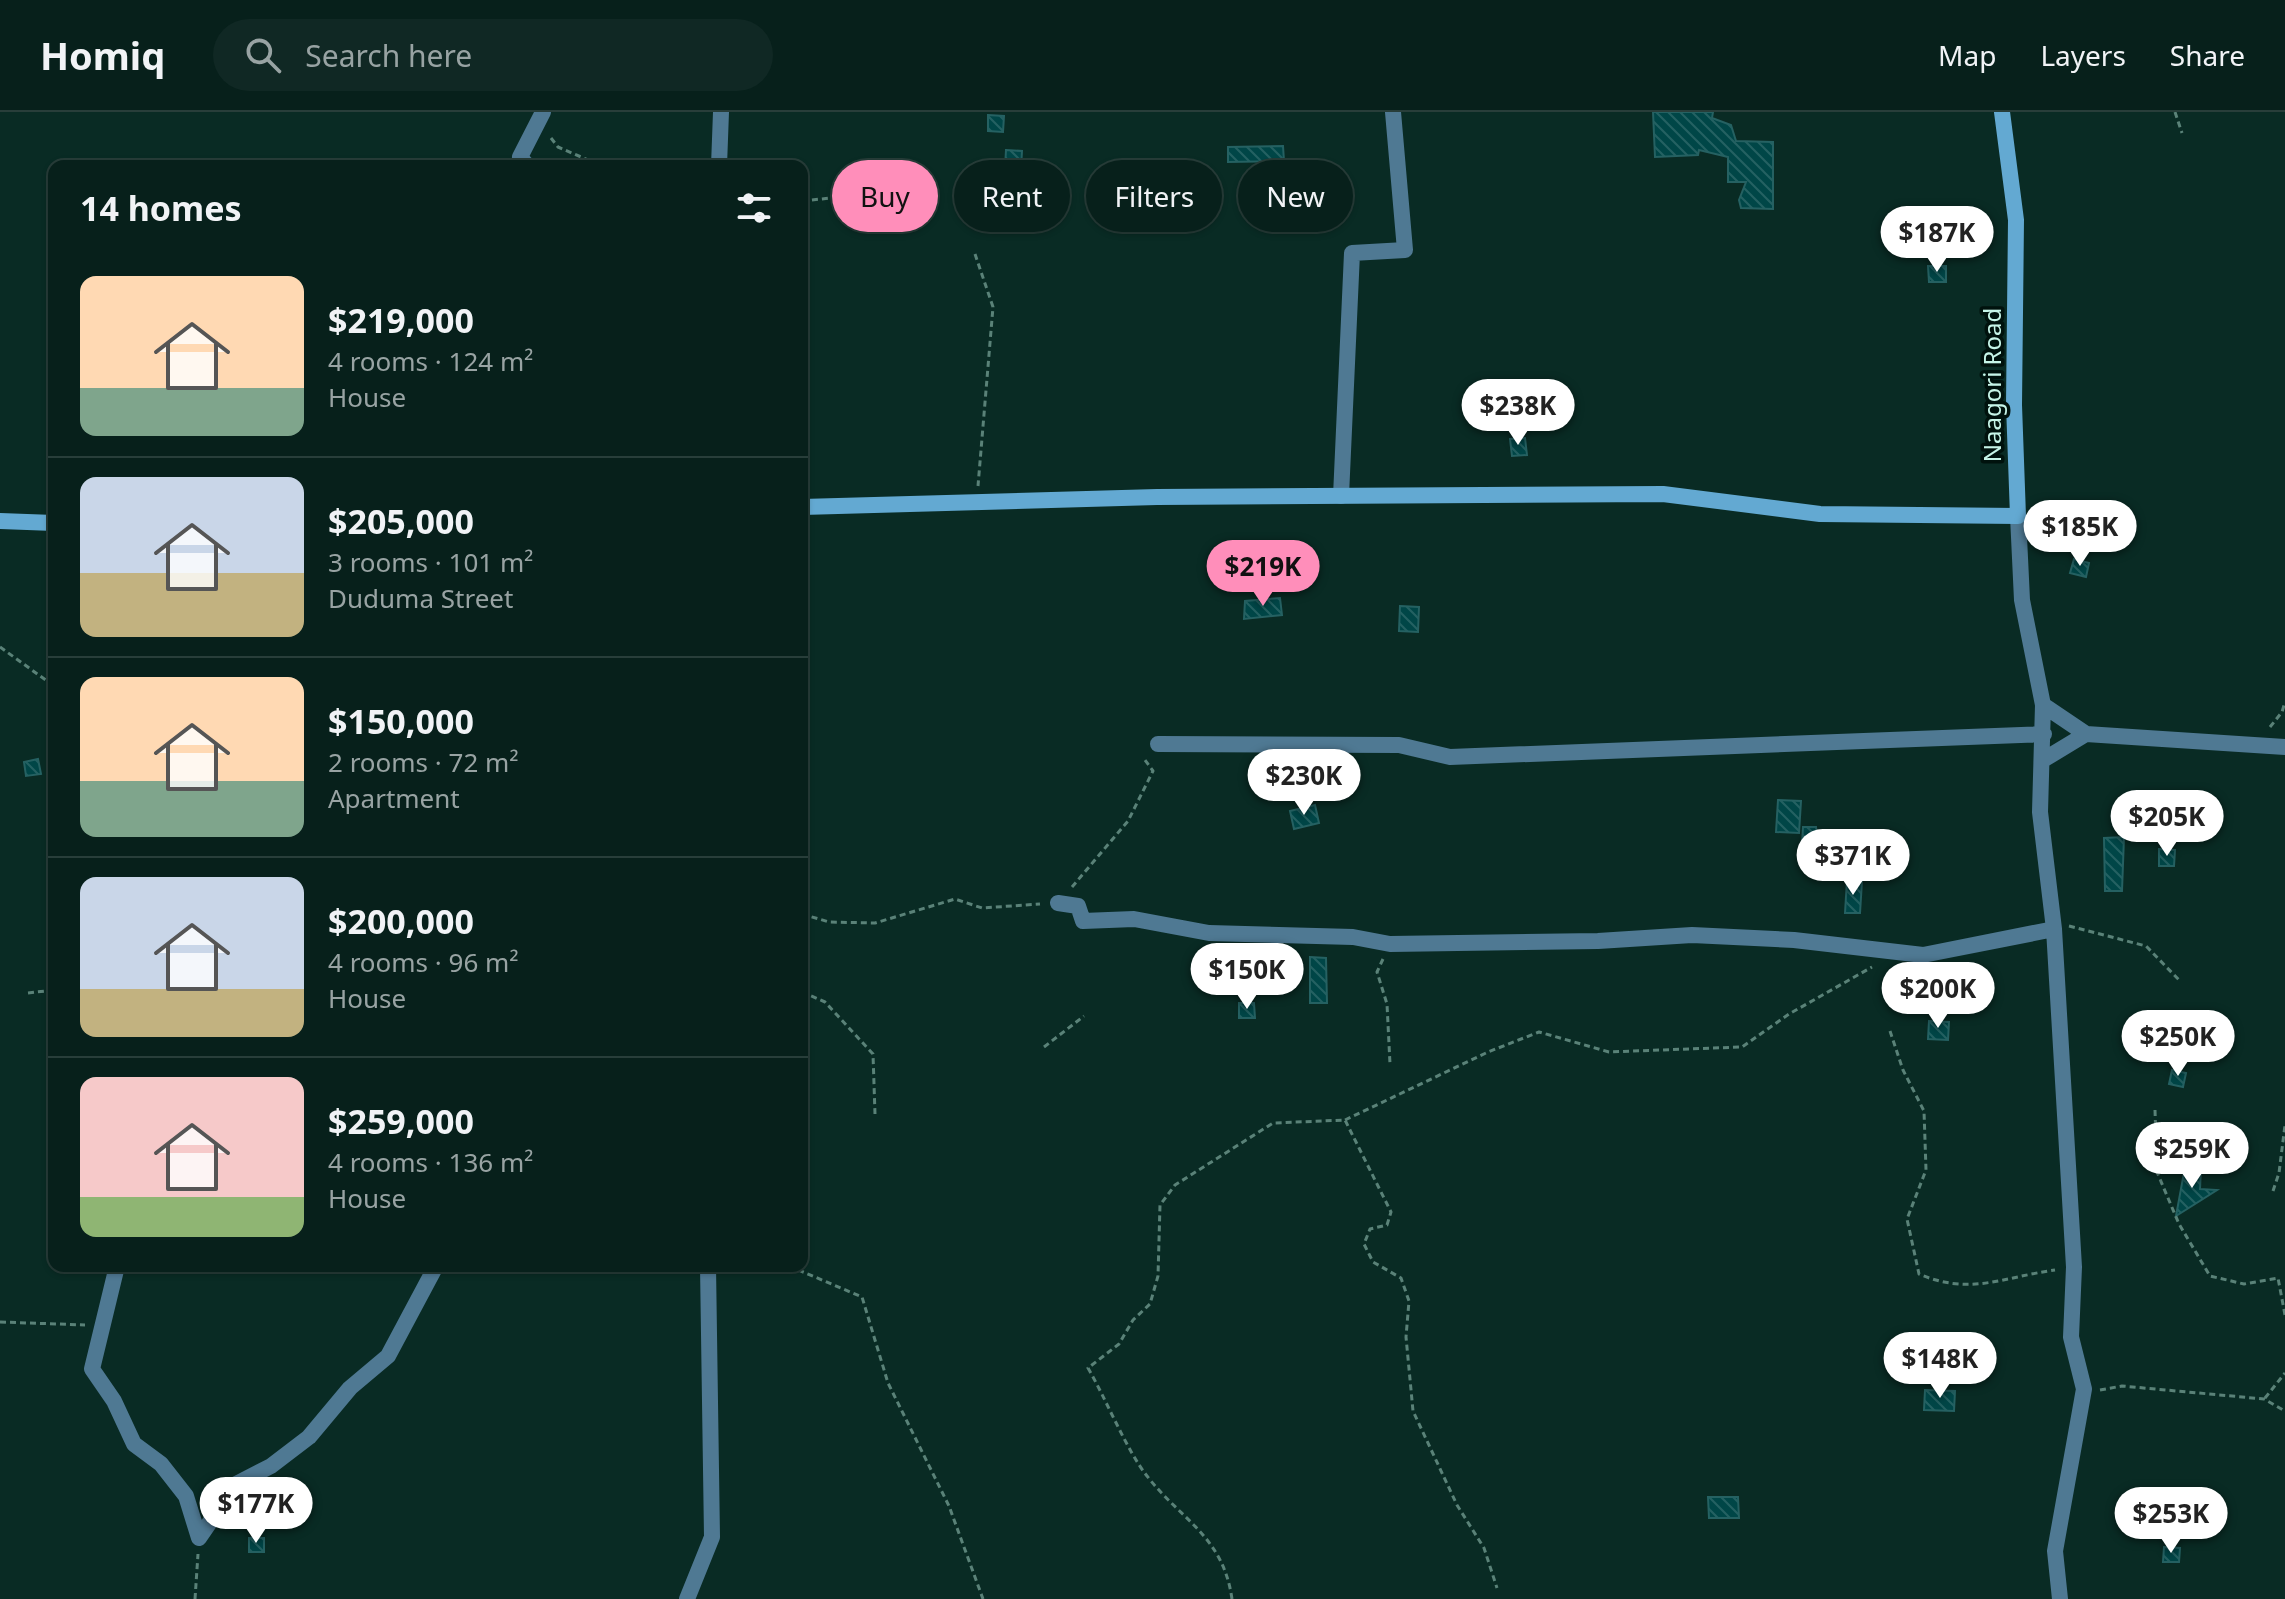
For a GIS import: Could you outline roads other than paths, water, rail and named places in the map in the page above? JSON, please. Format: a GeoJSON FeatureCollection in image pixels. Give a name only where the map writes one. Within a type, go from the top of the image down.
{"type":"FeatureCollection","features":[{"type":"Feature","properties":{"kind":"street"},"geometry":{"type":"LineString","coordinates":[[719,160],[721,112]]}},
{"type":"Feature","properties":{"kind":"street"},"geometry":{"type":"LineString","coordinates":[[1341,496],[1352,253],[1405,250],[1393,112]]}},
{"type":"Feature","properties":{"kind":"street","name":"Naagori Road"},"geometry":{"type":"LineString","coordinates":[[2002,112],[2016,220],[2014,405],[2022,600],[2043,705],[2040,812],[2054,929],[2074,1267],[2071,1337],[2084,1389],[2055,1551],[2060,1599]]}},
{"type":"Feature","properties":{"kind":"street"},"geometry":{"type":"LineString","coordinates":[[523,160],[520,157],[541,117]]}},
{"type":"Feature","properties":{"kind":"street"},"geometry":{"type":"LineString","coordinates":[[808,507],[1341,496],[1663,494],[1820,514],[2018,516]]}},
{"type":"Feature","properties":{"kind":"street"},"geometry":{"type":"LineString","coordinates":[[0,521],[48,523]]}},
{"type":"Feature","properties":{"kind":"street"},"geometry":{"type":"LineString","coordinates":[[2043,705],[2086,734],[2285,747]]}},
{"type":"Feature","properties":{"kind":"street"},"geometry":{"type":"LineString","coordinates":[[1158,744],[1399,745],[1450,757],[2044,734]]}},
{"type":"Feature","properties":{"kind":"street"},"geometry":{"type":"LineString","coordinates":[[2043,760],[2086,734]]}},
{"type":"Feature","properties":{"kind":"street"},"geometry":{"type":"LineString","coordinates":[[1058,903],[1078,906],[1083,921],[1134,919],[1209,933],[1353,937],[1390,944],[1598,941],[1692,935],[1794,940],[1923,955],[2054,929]]}},
{"type":"Feature","properties":{"kind":"street"},"geometry":{"type":"LineString","coordinates":[[116,1272],[92,1369],[114,1401],[134,1444],[161,1464],[186,1496],[199,1538],[236,1484],[271,1466],[309,1437],[350,1388],[388,1356],[433,1272]]}},
{"type":"Feature","properties":{"kind":"street"},"geometry":{"type":"LineString","coordinates":[[687,1599],[712,1537],[708,1272]]}}]}
